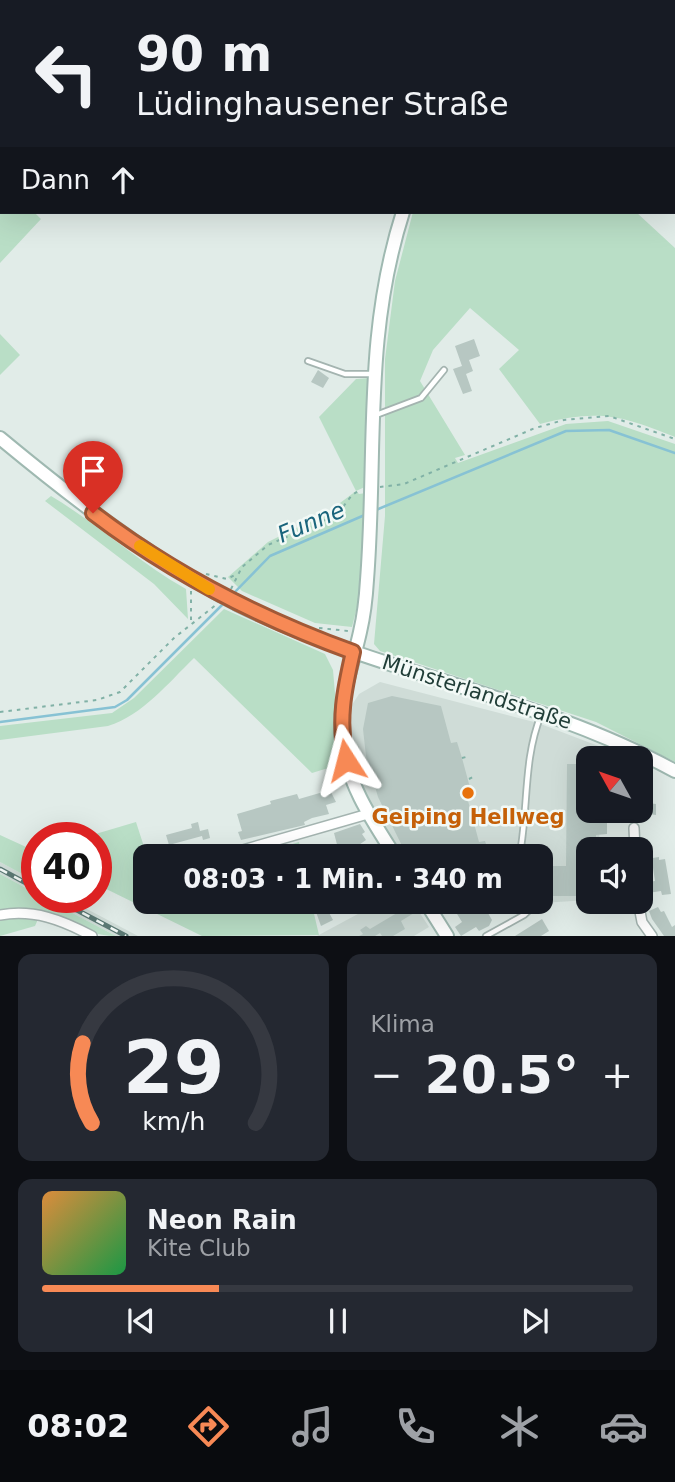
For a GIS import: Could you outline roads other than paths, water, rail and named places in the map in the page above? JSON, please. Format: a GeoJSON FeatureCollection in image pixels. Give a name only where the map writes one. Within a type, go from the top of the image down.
{"type":"FeatureCollection","features":[{"type":"Feature","properties":{"kind":"main road"},"geometry":{"type":"LineString","coordinates":[[387,844],[368,814],[350,775],[341,725],[353,652],[360,633],[367,582],[372,416],[380,308],[402,214]]}},
{"type":"Feature","properties":{"kind":"main road","name":"Münsterlandstraße"},"geometry":{"type":"LineString","coordinates":[[0,438],[114,529],[197,577],[237,604],[298,632],[353,652],[542,711],[611,738],[675,771]]}},
{"type":"Feature","properties":{"kind":"main road"},"geometry":{"type":"LineString","coordinates":[[433,914],[447,936]]}},
{"type":"Feature","properties":{"kind":"street"},"geometry":{"type":"LineString","coordinates":[[264,844],[368,814]]}},
{"type":"Feature","properties":{"kind":"street"},"geometry":{"type":"LineString","coordinates":[[634,828],[634,837]]}},
{"type":"Feature","properties":{"kind":"street"},"geometry":{"type":"LineString","coordinates":[[0,915],[25,912],[39,914],[92,936]]}},
{"type":"Feature","properties":{"kind":"street"},"geometry":{"type":"LineString","coordinates":[[640,914],[642,922],[652,936]]}},
{"type":"Feature","properties":{"kind":"lane"},"geometry":{"type":"LineString","coordinates":[[308,361],[345,374],[374,374]]}},
{"type":"Feature","properties":{"kind":"lane"},"geometry":{"type":"LineString","coordinates":[[372,416],[421,398],[444,370]]}},
{"type":"Feature","properties":{"kind":"lane"},"geometry":{"type":"LineString","coordinates":[[521,844],[533,739],[542,711]]}},
{"type":"Feature","properties":{"kind":"lane"},"geometry":{"type":"LineString","coordinates":[[486,936],[525,914]]}},
{"type":"Feature","properties":{"kind":"waterway","name":"Funne"},"geometry":{"type":"LineString","coordinates":[[376,510],[566,431],[609,430],[675,453]]}},
{"type":"Feature","properties":{"kind":"waterway","name":"Funne"},"geometry":{"type":"LineString","coordinates":[[231,596],[270,556],[367,514]]}},
{"type":"Feature","properties":{"kind":"waterway","name":"Funne"},"geometry":{"type":"LineString","coordinates":[[0,722],[115,707],[127,700],[224,603]]}},
{"type":"Feature","properties":{"kind":"railway"},"geometry":{"type":"LineString","coordinates":[[0,869],[21,880]]}},
{"type":"Feature","properties":{"kind":"railway"},"geometry":{"type":"LineString","coordinates":[[82,913],[126,936]]}},
{"type":"Feature","properties":{"kind":"place","name":"Geiping Hellweg"},"geometry":{"type":"Point","coordinates":[468,793]}}]}
